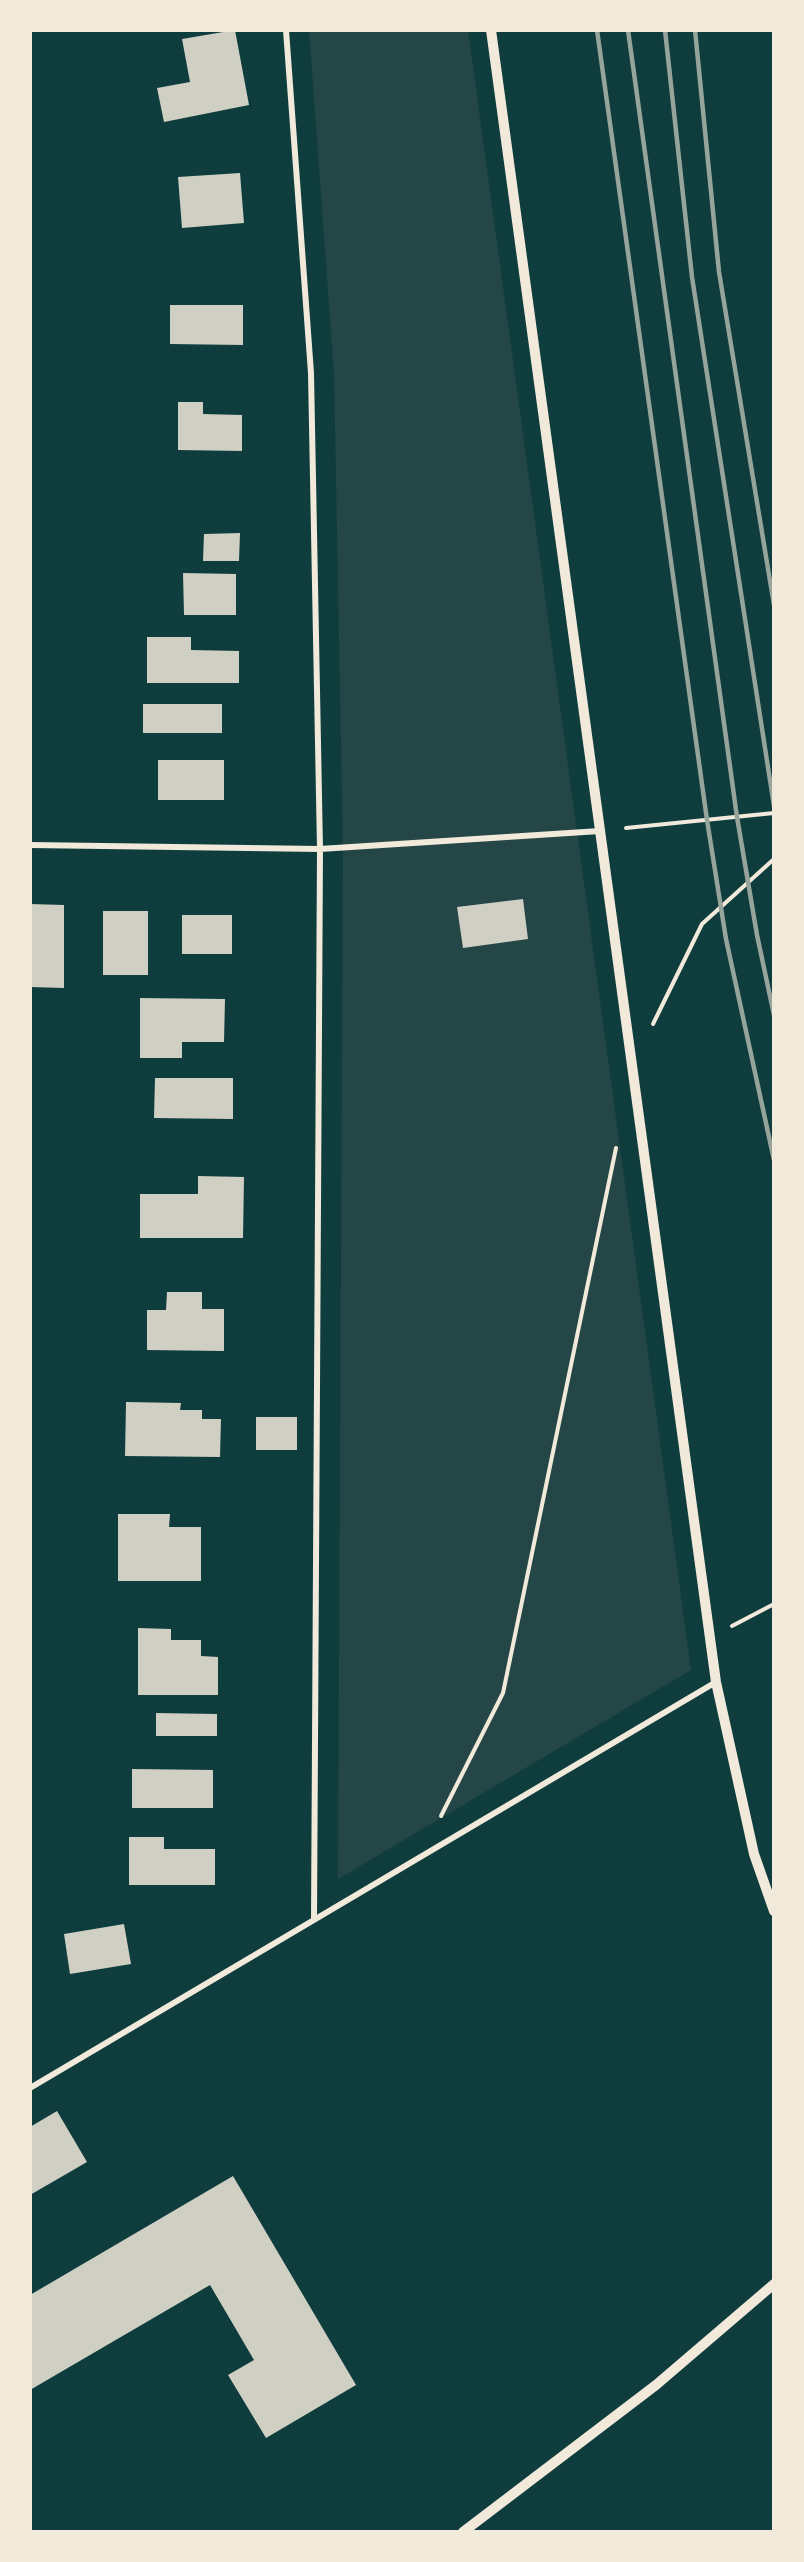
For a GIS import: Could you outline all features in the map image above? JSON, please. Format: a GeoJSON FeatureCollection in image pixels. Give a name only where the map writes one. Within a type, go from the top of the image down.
{"type":"FeatureCollection","features":[{"type":"Feature","properties":{"kind":"street"},"geometry":{"type":"LineString","coordinates":[[286,30],[311,373],[320,849],[314,1919]]}},
{"type":"Feature","properties":{"kind":"street"},"geometry":{"type":"LineString","coordinates":[[491,30],[716,1682],[754,1854],[774,1911]]}},
{"type":"Feature","properties":{"kind":"street"},"geometry":{"type":"LineString","coordinates":[[30,845],[320,849],[600,831]]}},
{"type":"Feature","properties":{"kind":"street"},"geometry":{"type":"LineString","coordinates":[[30,2088],[716,1682]]}},
{"type":"Feature","properties":{"kind":"street"},"geometry":{"type":"LineString","coordinates":[[464,2532],[656,2385],[774,2284]]}},
{"type":"Feature","properties":{"kind":"path"},"geometry":{"type":"LineString","coordinates":[[600,831],[774,813]]}},
{"type":"Feature","properties":{"kind":"path"},"geometry":{"type":"LineString","coordinates":[[652,1026],[702,924],[774,859]]}},
{"type":"Feature","properties":{"kind":"path"},"geometry":{"type":"LineString","coordinates":[[421,1857],[503,1693],[618,1137]]}},
{"type":"Feature","properties":{"kind":"path"},"geometry":{"type":"LineString","coordinates":[[710,1637],[774,1604]]}},
{"type":"Feature","properties":{"kind":"shaded area"},"geometry":{"type":"Polygon","coordinates":[[[309,30],[468,30],[691,1670],[338,1879],[343,849],[334,372],[309,30]]]}},
{"type":"Feature","properties":{"kind":"building"},"geometry":{"type":"Polygon","coordinates":[[[235,30],[249,105],[164,122],[157,88],[190,82],[182,39],[235,30]]]}},
{"type":"Feature","properties":{"kind":"building"},"geometry":{"type":"Polygon","coordinates":[[[240,173],[244,223],[182,228],[178,177],[240,173]]]}},
{"type":"Feature","properties":{"kind":"building"},"geometry":{"type":"Polygon","coordinates":[[[170,305],[243,305],[243,345],[170,344],[170,305]]]}},
{"type":"Feature","properties":{"kind":"building"},"geometry":{"type":"Polygon","coordinates":[[[178,402],[203,402],[203,414],[242,415],[242,451],[178,450],[178,402]]]}},
{"type":"Feature","properties":{"kind":"building"},"geometry":{"type":"Polygon","coordinates":[[[240,533],[239,561],[203,561],[204,534],[240,533]]]}},
{"type":"Feature","properties":{"kind":"building"},"geometry":{"type":"Polygon","coordinates":[[[183,573],[236,574],[236,615],[184,615],[183,573]]]}},
{"type":"Feature","properties":{"kind":"building"},"geometry":{"type":"Polygon","coordinates":[[[147,637],[191,637],[191,650],[239,651],[239,683],[147,683],[147,637]]]}},
{"type":"Feature","properties":{"kind":"building"},"geometry":{"type":"Polygon","coordinates":[[[143,704],[222,704],[222,733],[143,733],[143,704]]]}},
{"type":"Feature","properties":{"kind":"building"},"geometry":{"type":"Polygon","coordinates":[[[158,760],[224,760],[224,800],[158,800],[158,760]]]}},
{"type":"Feature","properties":{"kind":"building"},"geometry":{"type":"Polygon","coordinates":[[[523,899],[528,939],[463,948],[457,907],[523,899]]]}},
{"type":"Feature","properties":{"kind":"building"},"geometry":{"type":"Polygon","coordinates":[[[30,904],[64,905],[64,988],[30,987],[30,904]]]}},
{"type":"Feature","properties":{"kind":"building"},"geometry":{"type":"Polygon","coordinates":[[[103,911],[148,911],[148,975],[103,975],[103,911]]]}},
{"type":"Feature","properties":{"kind":"building"},"geometry":{"type":"Polygon","coordinates":[[[182,915],[232,915],[232,954],[182,954],[182,915]]]}},
{"type":"Feature","properties":{"kind":"building"},"geometry":{"type":"Polygon","coordinates":[[[140,998],[225,999],[224,1042],[182,1042],[182,1058],[140,1058],[140,998]]]}},
{"type":"Feature","properties":{"kind":"building"},"geometry":{"type":"Polygon","coordinates":[[[155,1078],[233,1078],[233,1119],[154,1118],[155,1078]]]}},
{"type":"Feature","properties":{"kind":"building"},"geometry":{"type":"Polygon","coordinates":[[[198,1176],[244,1177],[243,1238],[140,1238],[140,1194],[198,1194],[198,1176]]]}},
{"type":"Feature","properties":{"kind":"building"},"geometry":{"type":"Polygon","coordinates":[[[167,1292],[202,1292],[202,1309],[224,1309],[224,1351],[147,1350],[147,1310],[166,1310],[167,1292]]]}},
{"type":"Feature","properties":{"kind":"building"},"geometry":{"type":"Polygon","coordinates":[[[126,1402],[181,1403],[180,1410],[202,1410],[202,1419],[221,1419],[220,1457],[125,1456],[126,1402]]]}},
{"type":"Feature","properties":{"kind":"building"},"geometry":{"type":"Polygon","coordinates":[[[256,1417],[297,1417],[297,1450],[256,1450],[256,1417]]]}},
{"type":"Feature","properties":{"kind":"building"},"geometry":{"type":"Polygon","coordinates":[[[118,1514],[170,1514],[169,1527],[201,1527],[201,1581],[118,1581],[118,1514]]]}},
{"type":"Feature","properties":{"kind":"building"},"geometry":{"type":"Polygon","coordinates":[[[138,1628],[171,1629],[171,1640],[201,1640],[201,1656],[218,1657],[218,1695],[138,1695],[138,1628]]]}},
{"type":"Feature","properties":{"kind":"building"},"geometry":{"type":"Polygon","coordinates":[[[156,1713],[217,1714],[217,1736],[156,1736],[156,1713]]]}},
{"type":"Feature","properties":{"kind":"building"},"geometry":{"type":"Polygon","coordinates":[[[132,1769],[213,1770],[213,1808],[132,1808],[132,1769]]]}},
{"type":"Feature","properties":{"kind":"building"},"geometry":{"type":"Polygon","coordinates":[[[129,1837],[164,1837],[164,1849],[215,1849],[215,1885],[129,1885],[129,1837]]]}},
{"type":"Feature","properties":{"kind":"building"},"geometry":{"type":"Polygon","coordinates":[[[124,1924],[131,1964],[70,1974],[64,1934],[124,1924]]]}},
{"type":"Feature","properties":{"kind":"building"},"geometry":{"type":"Polygon","coordinates":[[[57,2111],[87,2162],[30,2195],[30,2127],[57,2111]]]}},
{"type":"Feature","properties":{"kind":"building"},"geometry":{"type":"Polygon","coordinates":[[[233,2176],[356,2385],[266,2438],[228,2375],[254,2360],[210,2285],[30,2390],[30,2295],[233,2176]]]}},
{"type":"Feature","properties":{"kind":"railway"},"geometry":{"type":"LineString","coordinates":[[597,30],[707,820],[726,939],[774,1160]]}},
{"type":"Feature","properties":{"kind":"railway"},"geometry":{"type":"LineString","coordinates":[[628,30],[737,817],[757,935],[774,1015]]}},
{"type":"Feature","properties":{"kind":"railway"},"geometry":{"type":"LineString","coordinates":[[665,30],[692,277],[774,806]]}},
{"type":"Feature","properties":{"kind":"railway"},"geometry":{"type":"LineString","coordinates":[[695,30],[719,272],[774,605]]}}]}
